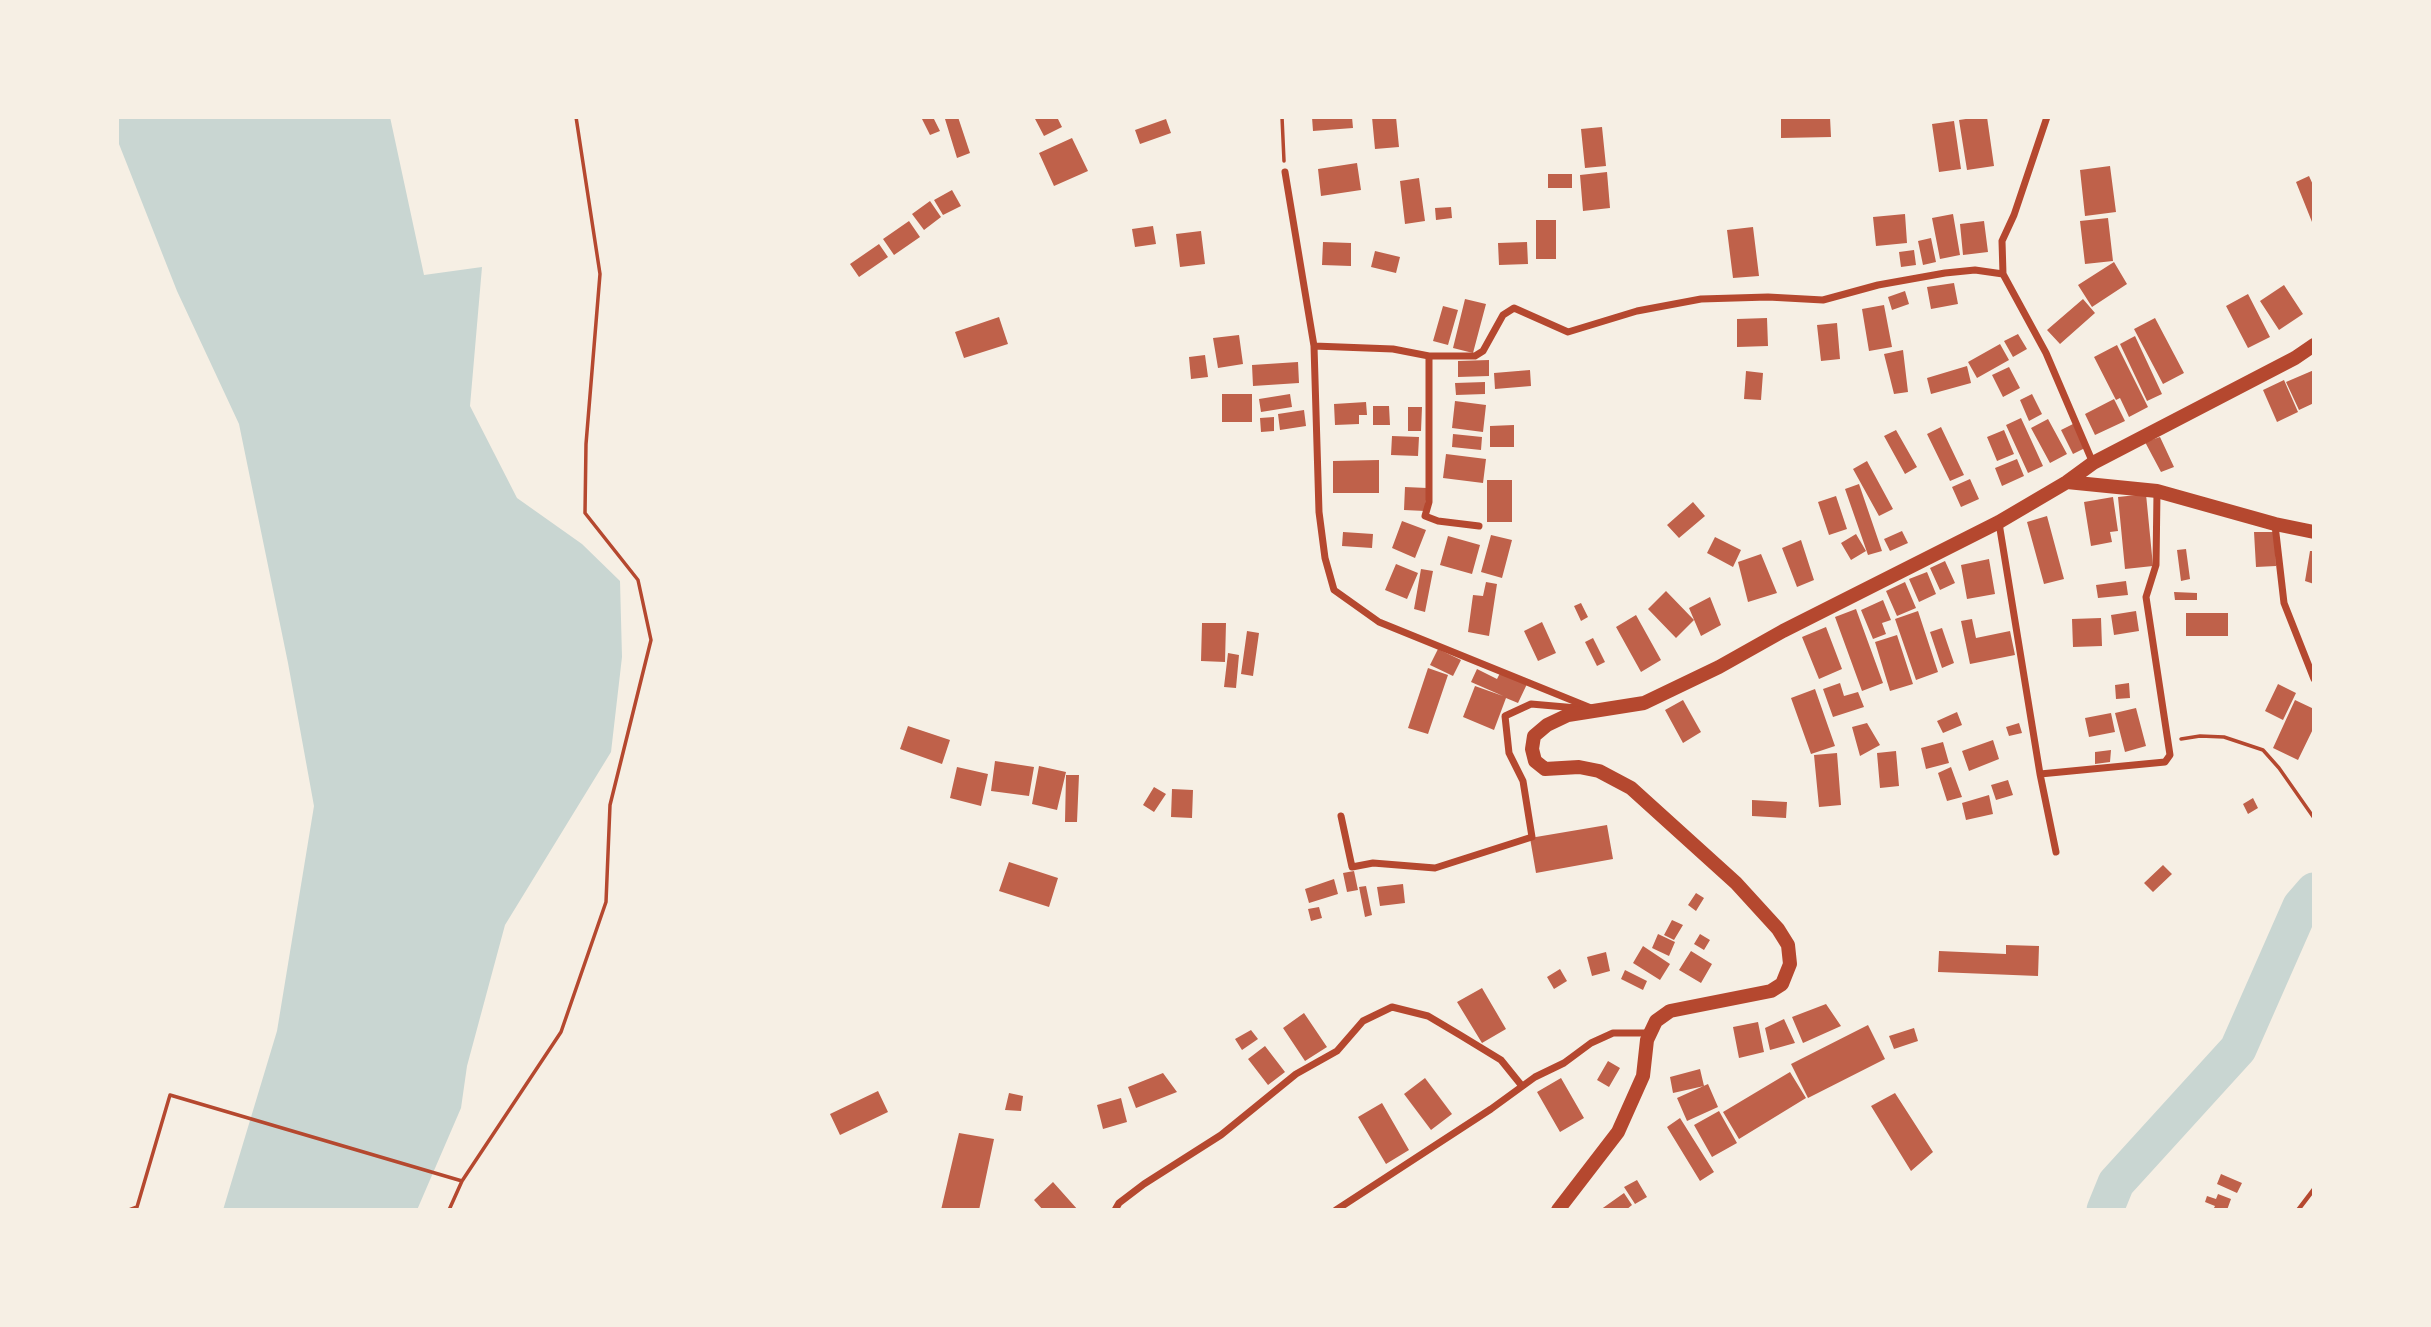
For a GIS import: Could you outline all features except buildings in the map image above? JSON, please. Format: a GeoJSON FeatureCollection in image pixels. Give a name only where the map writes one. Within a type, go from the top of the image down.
{"type":"FeatureCollection","features":[{"type":"Feature","properties":{"kind":"main road"},"geometry":{"type":"LineString","coordinates":[[1558,1210],[1618,1132],[1643,1076],[1647,1041],[1656,1021],[1670,1011],[1761,994],[1782,984],[1790,964],[1788,945],[1778,929],[1736,883],[1631,788],[1599,771],[1579,767],[1545,769],[1535,761],[1532,750],[1534,736],[1547,724],[1568,715],[1644,704],[1719,667],[1783,631],[1999,522],[2067,482],[2093,463],[2295,358],[2314,345]]}},
{"type":"Feature","properties":{"kind":"main road"},"geometry":{"type":"LineString","coordinates":[[2067,482],[2157,491],[2275,524],[2314,532]]}},
{"type":"Feature","properties":{"kind":"street"},"geometry":{"type":"LineString","coordinates":[[2048,117],[2014,215],[2002,241],[2003,274],[2046,353],[2093,463]]}},
{"type":"Feature","properties":{"kind":"street"},"geometry":{"type":"LineString","coordinates":[[1285,172],[1314,346],[1319,512],[1325,558],[1334,590],[1379,622],[1595,710]]}},
{"type":"Feature","properties":{"kind":"street"},"geometry":{"type":"LineString","coordinates":[[1314,346],[1393,349],[1429,356],[1475,356],[1483,351],[1503,314],[1514,308],[1568,332],[1637,311],[1700,299],[1768,297],[1823,300],[1878,285],[1945,272],[1975,270],[2003,274]]}},
{"type":"Feature","properties":{"kind":"street"},"geometry":{"type":"LineString","coordinates":[[1429,356],[1429,502],[1425,516],[1438,521],[1479,526]]}},
{"type":"Feature","properties":{"kind":"street"},"geometry":{"type":"LineString","coordinates":[[2040,774],[2165,762],[2170,755],[2146,597],[2156,565],[2157,491]]}},
{"type":"Feature","properties":{"kind":"street"},"geometry":{"type":"LineString","coordinates":[[1999,522],[2040,774],[2056,852]]}},
{"type":"Feature","properties":{"kind":"street"},"geometry":{"type":"LineString","coordinates":[[2275,524],[2284,603],[2314,679]]}},
{"type":"Feature","properties":{"kind":"street"},"geometry":{"type":"LineString","coordinates":[[1341,816],[1352,867],[1373,863],[1434,868],[1532,836],[1523,781],[1508,753],[1505,716],[1531,704],[1595,710]]}},
{"type":"Feature","properties":{"kind":"street"},"geometry":{"type":"LineString","coordinates":[[1115,1210],[1119,1203],[1144,1184],[1221,1135],[1296,1074],[1337,1051],[1363,1021],[1392,1007],[1428,1016],[1460,1035],[1500,1060],[1522,1086]]}},
{"type":"Feature","properties":{"kind":"street"},"geometry":{"type":"LineString","coordinates":[[1336,1210],[1492,1109],[1535,1077],[1564,1063],[1591,1043],[1613,1033],[1651,1033]]}},
{"type":"Feature","properties":{"kind":"lane"},"geometry":{"type":"LineString","coordinates":[[2298,1210],[2314,1189]]}},
{"type":"Feature","properties":{"kind":"path"},"geometry":{"type":"LineString","coordinates":[[449,1210],[462,1181],[561,1032],[566,1019],[606,902],[610,804],[651,640],[638,580],[585,513],[586,444],[600,274],[576,117]]}},
{"type":"Feature","properties":{"kind":"path"},"geometry":{"type":"LineString","coordinates":[[1282,117],[1285,172]]}},
{"type":"Feature","properties":{"kind":"path"},"geometry":{"type":"LineString","coordinates":[[2169,741],[2200,736],[2224,737],[2263,750],[2314,818]]}},
{"type":"Feature","properties":{"kind":"path"},"geometry":{"type":"LineString","coordinates":[[129,1210],[137,1207],[170,1095],[462,1181]]}},
{"type":"Feature","properties":{"kind":"shaded area"},"geometry":{"type":"Polygon","coordinates":[[[117,117],[390,117],[424,275],[482,267],[470,406],[517,498],[582,544],[620,581],[622,657],[611,752],[505,925],[467,1066],[461,1108],[417,1210],[223,1210],[277,1031],[314,806],[239,424],[177,291],[117,139],[117,117]]]}},
{"type":"Feature","properties":{"kind":"waterway"},"geometry":{"type":"LineString","coordinates":[[2105,1210],[2116,1183],[2238,1049],[2301,906],[2314,891]]}}]}
